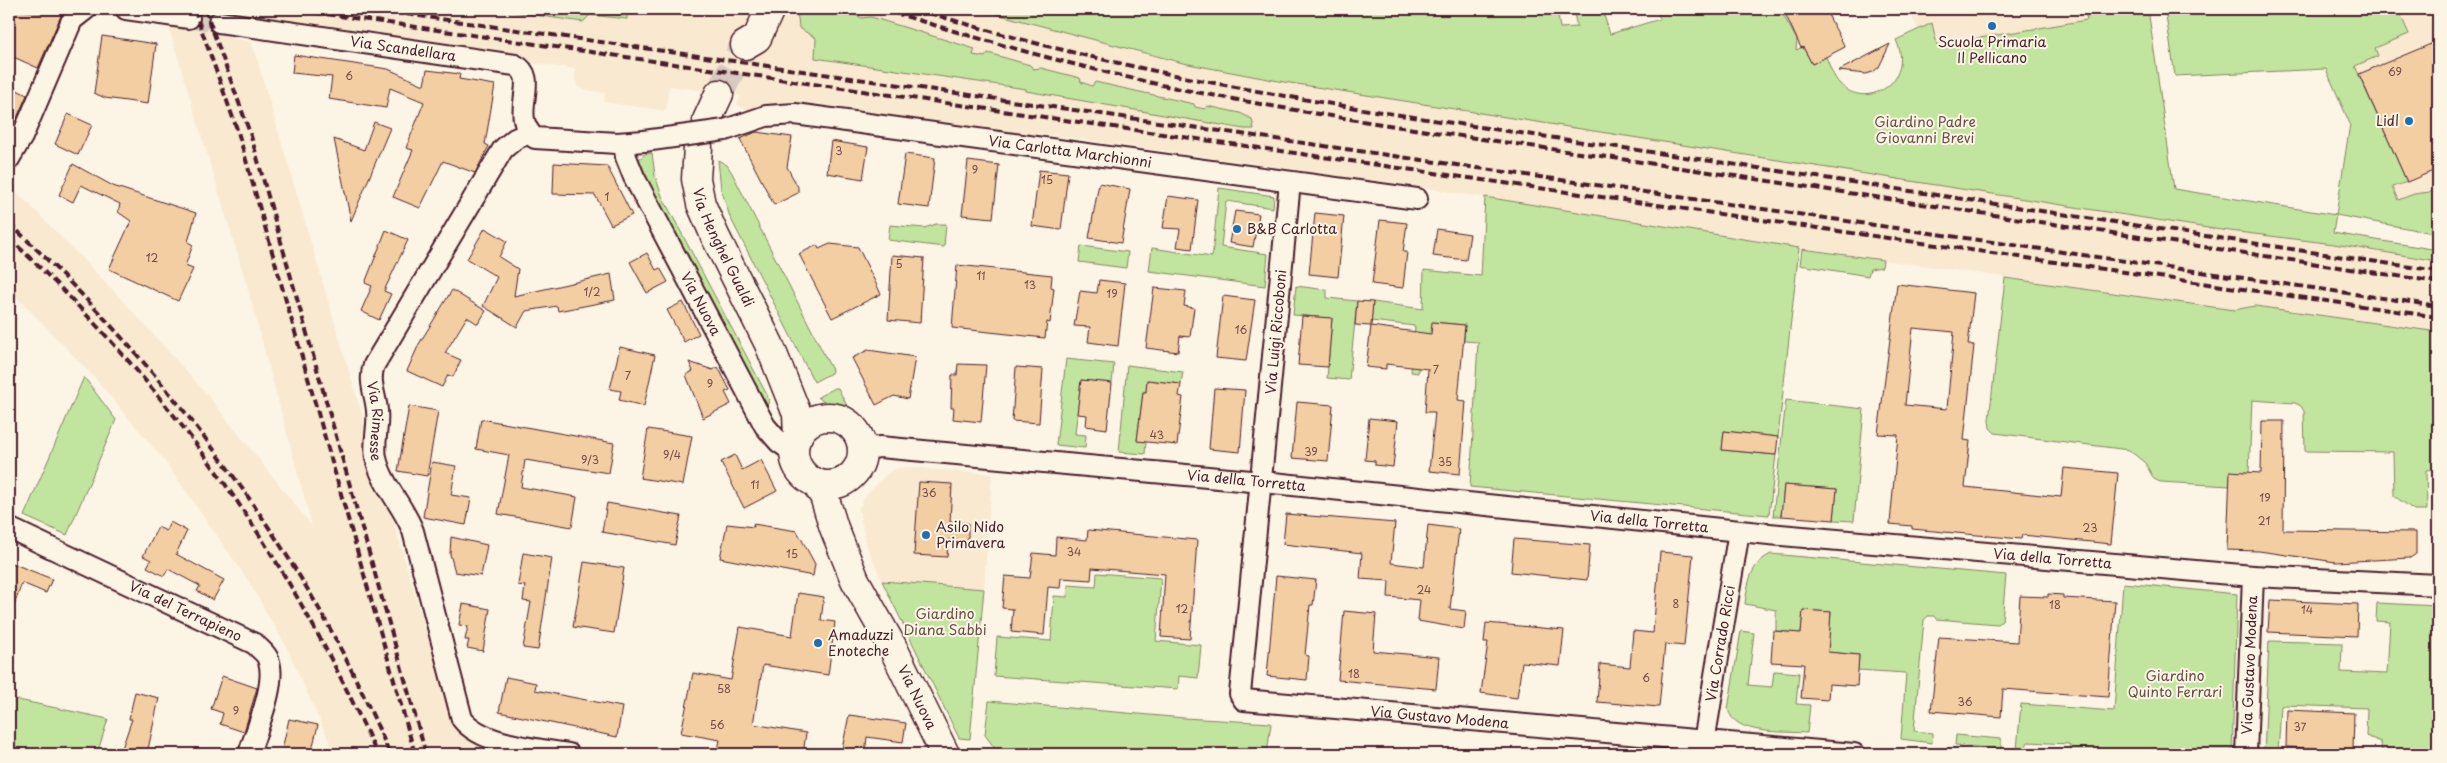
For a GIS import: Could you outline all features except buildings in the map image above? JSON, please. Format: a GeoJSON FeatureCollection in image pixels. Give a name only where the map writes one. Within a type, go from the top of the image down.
{"type":"FeatureCollection","features":[{"type":"Feature","properties":{"kind":"main road"},"geometry":{"type":"LineString","coordinates":[[755,9],[744,31],[744,46],[757,38],[770,9]]}},
{"type":"Feature","properties":{"kind":"main road"},"geometry":{"type":"LineString","coordinates":[[716,125],[719,94]]}},
{"type":"Feature","properties":{"kind":"main road","name":"Via Henghel Gualdi"},"geometry":{"type":"LineString","coordinates":[[698,147],[696,179],[707,219],[769,344],[797,414],[796,445]]}},
{"type":"Feature","properties":{"kind":"main road","name":"Via Henghel Gualdi"},"geometry":{"type":"LineString","coordinates":[[769,344],[808,403],[829,418]]}},
{"type":"Feature","properties":{"kind":"main road"},"geometry":{"type":"LineString","coordinates":[[829,418],[842,421],[856,432],[858,462],[838,483],[829,485],[815,482],[798,467],[796,445],[808,424],[816,420],[829,418]]}},
{"type":"Feature","properties":{"kind":"main road","name":"Via Nuova"},"geometry":{"type":"LineString","coordinates":[[847,561],[842,509],[858,462]]}},
{"type":"Feature","properties":{"kind":"main road","name":"Via Nuova"},"geometry":{"type":"LineString","coordinates":[[815,482],[824,496],[847,561],[945,754]]}},
{"type":"Feature","properties":{"kind":"street"},"geometry":{"type":"LineString","coordinates":[[9,159],[22,137],[72,20],[86,9]]}},
{"type":"Feature","properties":{"kind":"street"},"geometry":{"type":"LineString","coordinates":[[126,9],[189,18]]}},
{"type":"Feature","properties":{"kind":"street","name":"Via Scandellara"},"geometry":{"type":"LineString","coordinates":[[220,22],[515,65],[521,68],[526,79],[523,118],[529,132]]}},
{"type":"Feature","properties":{"kind":"street","name":"Via Carlotta Marchionni"},"geometry":{"type":"LineString","coordinates":[[716,125],[786,114],[1417,199]]}},
{"type":"Feature","properties":{"kind":"street"},"geometry":{"type":"LineString","coordinates":[[529,132],[535,138],[620,142],[644,141],[716,125]]}},
{"type":"Feature","properties":{"kind":"street","name":"Via Rimesse"},"geometry":{"type":"LineString","coordinates":[[529,132],[503,148],[374,365],[371,379],[378,412],[375,451],[381,472],[409,519],[413,531],[462,719],[475,732],[485,736],[526,747],[569,754]]}},
{"type":"Feature","properties":{"kind":"street","name":"Via Nuova"},"geometry":{"type":"LineString","coordinates":[[620,142],[634,177],[765,426],[778,442],[796,445]]}},
{"type":"Feature","properties":{"kind":"street","name":"Via Luigi Riccoboni"},"geometry":{"type":"LineString","coordinates":[[1261,482],[1290,182]]}},
{"type":"Feature","properties":{"kind":"street","name":"Via della Torretta"},"geometry":{"type":"LineString","coordinates":[[858,462],[880,447],[1261,482],[1739,531],[2253,576],[2438,584]]}},
{"type":"Feature","properties":{"kind":"street","name":"Via Gustavo Modena"},"geometry":{"type":"LineString","coordinates":[[1261,482],[1240,694],[1244,700],[1703,748],[1854,754]]}},
{"type":"Feature","properties":{"kind":"street","name":"Via del Terrapieno"},"geometry":{"type":"LineString","coordinates":[[9,528],[255,644],[267,657],[271,669],[270,683],[249,754]]}},
{"type":"Feature","properties":{"kind":"street","name":"Via Corrado Ricci"},"geometry":{"type":"LineString","coordinates":[[1703,748],[1739,531]]}},
{"type":"Feature","properties":{"kind":"street","name":"Via Gustavo Modena"},"geometry":{"type":"LineString","coordinates":[[2246,754],[2253,576]]}},
{"type":"Feature","properties":{"kind":"shaded area"},"geometry":{"type":"Polygon","coordinates":[[[181,9],[1051,9],[2333,234],[2438,250],[2438,332],[2255,306],[2234,310],[1799,248],[1426,188],[1043,134],[1024,135],[792,102],[752,112],[737,105],[740,96],[669,86],[666,111],[604,102],[605,93],[578,87],[575,79],[575,69],[218,18],[225,36],[252,42],[449,710],[482,750],[483,754],[335,754],[285,644],[247,579],[164,460],[92,375],[9,289],[9,192],[13,188],[113,290],[205,392],[312,526],[246,282],[168,25],[193,29],[186,10],[181,9]]]}},
{"type":"Feature","properties":{"kind":"shaded area","name":"Scuola Primaria Il Pellicano"},"geometry":{"type":"Polygon","coordinates":[[[1908,9],[2085,9],[2087,20],[1936,45],[1932,23],[1918,29],[1908,9]]]}},
{"type":"Feature","properties":{"kind":"shaded area"},"geometry":{"type":"Polygon","coordinates":[[[2398,9],[2438,9],[2438,234],[2336,215],[2350,124],[2326,69],[2409,33],[2398,9]]]}},
{"type":"Feature","properties":{"kind":"shaded area","name":"Asilo Nido Primavera"},"geometry":{"type":"Polygon","coordinates":[[[908,467],[992,474],[984,589],[882,581],[866,544],[859,508],[864,498],[887,473],[898,468],[908,467]]]}},
{"type":"Feature","properties":{"kind":"green space"},"geometry":{"type":"Polygon","coordinates":[[[492,9],[594,9],[598,11],[600,9],[637,9],[637,12],[627,12],[627,19],[590,15],[583,22],[492,9]]]}},
{"type":"Feature","properties":{"kind":"green space"},"geometry":{"type":"Polygon","coordinates":[[[795,9],[843,9],[862,18],[871,17],[975,49],[973,55],[985,57],[988,53],[1030,65],[1033,69],[1041,68],[1080,78],[1081,82],[1092,86],[1095,82],[1194,104],[1195,107],[1205,109],[1207,106],[1240,113],[1252,119],[1254,129],[1244,129],[1026,91],[1026,89],[815,58],[816,38],[799,28],[795,9]]]}},
{"type":"Feature","properties":{"kind":"green space","name":"Giardino Padre Giovanni Brevi"},"geometry":{"type":"Polygon","coordinates":[[[977,9],[1557,9],[1560,28],[1577,27],[1573,9],[1602,9],[1610,34],[1660,19],[1657,9],[1780,9],[1797,40],[1796,50],[1803,47],[1812,64],[1826,57],[1840,84],[1850,92],[1862,95],[1874,93],[1885,88],[1894,80],[1899,69],[1900,55],[1896,40],[1932,23],[1937,45],[2087,20],[2085,9],[2148,9],[2174,189],[2336,215],[2333,233],[2438,250],[2438,261],[2334,244],[2214,229],[1284,82],[1183,63],[977,9]]]}},
{"type":"Feature","properties":{"kind":"green space"},"geometry":{"type":"Polygon","coordinates":[[[2165,9],[2398,9],[2409,34],[2375,48],[2378,56],[2355,66],[2407,182],[2392,187],[2398,200],[2414,194],[2438,191],[2438,234],[2336,215],[2350,124],[2326,69],[2175,76],[2165,9]]]}},
{"type":"Feature","properties":{"kind":"green space"},"geometry":{"type":"Polygon","coordinates":[[[652,153],[655,176],[662,196],[767,395],[769,401],[766,408],[650,185],[639,159],[645,154],[652,153]]]}},
{"type":"Feature","properties":{"kind":"green space"},"geometry":{"type":"Polygon","coordinates":[[[718,160],[727,165],[732,173],[832,370],[831,373],[814,382],[730,217],[721,189],[718,160]]]}},
{"type":"Feature","properties":{"kind":"green space"},"geometry":{"type":"Polygon","coordinates":[[[1219,188],[1274,196],[1273,208],[1226,201],[1221,247],[1268,254],[1265,286],[1149,271],[1152,248],[1212,257],[1219,188]]]}},
{"type":"Feature","properties":{"kind":"green space"},"geometry":{"type":"Polygon","coordinates":[[[1485,197],[1799,248],[1778,437],[1724,431],[1722,450],[1776,455],[1769,515],[1470,487],[1478,342],[1464,341],[1465,325],[1433,322],[1431,337],[1420,336],[1418,373],[1411,372],[1415,326],[1371,321],[1373,302],[1423,309],[1424,270],[1481,276],[1485,197]]]}},
{"type":"Feature","properties":{"kind":"green space"},"geometry":{"type":"Polygon","coordinates":[[[936,224],[946,224],[944,247],[888,240],[890,225],[924,228],[936,224]]]}},
{"type":"Feature","properties":{"kind":"green space"},"geometry":{"type":"Polygon","coordinates":[[[1081,246],[1128,252],[1126,268],[1079,262],[1081,246]]]}},
{"type":"Feature","properties":{"kind":"green space"},"geometry":{"type":"Polygon","coordinates":[[[1802,249],[1883,260],[1882,267],[1870,269],[1868,276],[1800,265],[1802,249]]]}},
{"type":"Feature","properties":{"kind":"green space"},"geometry":{"type":"Polygon","coordinates":[[[2005,278],[2234,310],[2255,306],[2438,332],[2438,469],[2426,470],[2427,510],[2414,510],[2394,496],[2393,452],[2305,451],[2304,411],[2301,406],[2295,403],[2252,400],[2249,472],[2230,486],[2160,482],[2154,479],[2145,463],[2129,450],[1995,433],[1990,428],[1989,420],[2005,278]]]}},
{"type":"Feature","properties":{"kind":"green space"},"geometry":{"type":"Polygon","coordinates":[[[1296,286],[1327,290],[1327,298],[1357,301],[1349,380],[1327,378],[1332,318],[1293,315],[1296,286]]]}},
{"type":"Feature","properties":{"kind":"green space"},"geometry":{"type":"Polygon","coordinates":[[[1066,359],[1114,364],[1112,383],[1081,380],[1075,434],[1086,435],[1085,448],[1056,445],[1066,359]]]}},
{"type":"Feature","properties":{"kind":"green space"},"geometry":{"type":"Polygon","coordinates":[[[1127,365],[1183,372],[1181,384],[1147,380],[1146,392],[1143,392],[1137,440],[1146,442],[1145,454],[1119,452],[1127,365]]]}},
{"type":"Feature","properties":{"kind":"green space"},"geometry":{"type":"Polygon","coordinates":[[[84,377],[116,420],[67,535],[24,516],[84,377]]]}},
{"type":"Feature","properties":{"kind":"green space"},"geometry":{"type":"Polygon","coordinates":[[[838,388],[848,408],[827,405],[818,397],[838,388]]]}},
{"type":"Feature","properties":{"kind":"green space"},"geometry":{"type":"Polygon","coordinates":[[[1786,400],[1864,409],[1854,521],[1834,520],[1837,489],[1784,485],[1781,516],[1773,516],[1786,400]]]}},
{"type":"Feature","properties":{"kind":"green space"},"geometry":{"type":"Polygon","coordinates":[[[1771,554],[2006,575],[2002,621],[1998,624],[1936,619],[1934,616],[1928,616],[1924,620],[1914,731],[1933,733],[1932,743],[1901,739],[1906,673],[1858,670],[1859,655],[1828,652],[1831,612],[1803,610],[1801,633],[1776,631],[1776,610],[1745,604],[1749,582],[1754,569],[1758,563],[1771,554]]]}},
{"type":"Feature","properties":{"kind":"green space"},"geometry":{"type":"Polygon","coordinates":[[[1097,573],[1161,578],[1156,641],[1201,645],[1198,678],[1179,676],[1178,689],[994,676],[997,637],[1051,641],[1054,596],[1067,597],[1068,585],[1096,587],[1097,573]]]}},
{"type":"Feature","properties":{"kind":"green space","name":"Giardino Diana Sabbi"},"geometry":{"type":"Polygon","coordinates":[[[882,581],[984,589],[970,739],[959,738],[882,581]]]}},
{"type":"Feature","properties":{"kind":"green space","name":"Giardino Quinto Ferrari"},"geometry":{"type":"Polygon","coordinates":[[[2123,583],[2237,594],[2232,754],[2074,754],[2069,744],[2028,742],[2024,750],[2017,750],[2021,704],[2114,711],[2123,583]]]}},
{"type":"Feature","properties":{"kind":"green space"},"geometry":{"type":"Polygon","coordinates":[[[2377,603],[2438,606],[2438,754],[2382,754],[2381,742],[2366,736],[2367,708],[2284,705],[2281,706],[2278,754],[2264,754],[2269,641],[2342,643],[2341,672],[2387,674],[2390,622],[2376,621],[2377,603]]]}},
{"type":"Feature","properties":{"kind":"green space"},"geometry":{"type":"Polygon","coordinates":[[[1741,631],[1754,633],[1748,685],[1772,687],[1774,671],[1799,673],[1796,704],[1810,705],[1807,733],[1773,732],[1750,728],[1732,718],[1728,709],[1741,631]]]}},
{"type":"Feature","properties":{"kind":"green space"},"geometry":{"type":"Polygon","coordinates":[[[9,698],[108,719],[97,754],[9,754],[9,698]]]}},
{"type":"Feature","properties":{"kind":"green space"},"geometry":{"type":"Polygon","coordinates":[[[989,701],[1184,718],[1271,723],[1267,754],[999,754],[985,735],[989,701]]]}},
{"type":"Feature","properties":{"kind":"green space"},"geometry":{"type":"Polygon","coordinates":[[[1956,735],[2001,739],[2001,749],[1955,745],[1956,735]]]}},
{"type":"Feature","properties":{"kind":"tunnel"},"geometry":{"type":"LineString","coordinates":[[189,18],[219,22]]}},
{"type":"Feature","properties":{"kind":"tunnel"},"geometry":{"type":"LineString","coordinates":[[719,94],[743,47]]}},
{"type":"Feature","properties":{"kind":"railway"},"geometry":{"type":"LineString","coordinates":[[194,9],[238,132],[415,754]]}},
{"type":"Feature","properties":{"kind":"railway"},"geometry":{"type":"LineString","coordinates":[[205,9],[251,136],[426,754]]}},
{"type":"Feature","properties":{"kind":"railway"},"geometry":{"type":"LineString","coordinates":[[291,9],[2438,317]]}},
{"type":"Feature","properties":{"kind":"railway"},"geometry":{"type":"LineString","coordinates":[[371,9],[2438,306]]}},
{"type":"Feature","properties":{"kind":"railway"},"geometry":{"type":"LineString","coordinates":[[883,9],[953,31],[1059,60],[1166,86],[1228,98],[1417,129],[2438,282]]}},
{"type":"Feature","properties":{"kind":"railway"},"geometry":{"type":"LineString","coordinates":[[917,9],[1009,36],[1102,59],[1291,97],[1385,113],[2438,271]]}},
{"type":"Feature","properties":{"kind":"railway"},"geometry":{"type":"LineString","coordinates":[[9,223],[132,349],[206,439],[241,487],[274,535],[329,626],[390,754]]}},
{"type":"Feature","properties":{"kind":"railway"},"geometry":{"type":"LineString","coordinates":[[9,238],[123,354],[220,477],[263,541],[304,609],[342,680],[377,754]]}},
{"type":"Feature","properties":{"kind":"place","name":"Scuola Primaria Il Pellicano"},"geometry":{"type":"Point","coordinates":[1992,26]}},
{"type":"Feature","properties":{"kind":"place","name":"Lidl"},"geometry":{"type":"Point","coordinates":[2409,121]}},
{"type":"Feature","properties":{"kind":"place","name":"B&B Carlotta"},"geometry":{"type":"Point","coordinates":[1237,229]}},
{"type":"Feature","properties":{"kind":"place","name":"Asilo Nido Primavera"},"geometry":{"type":"Point","coordinates":[926,535]}},
{"type":"Feature","properties":{"kind":"place","name":"Amaduzzi Enoteche"},"geometry":{"type":"Point","coordinates":[818,643]}}]}
